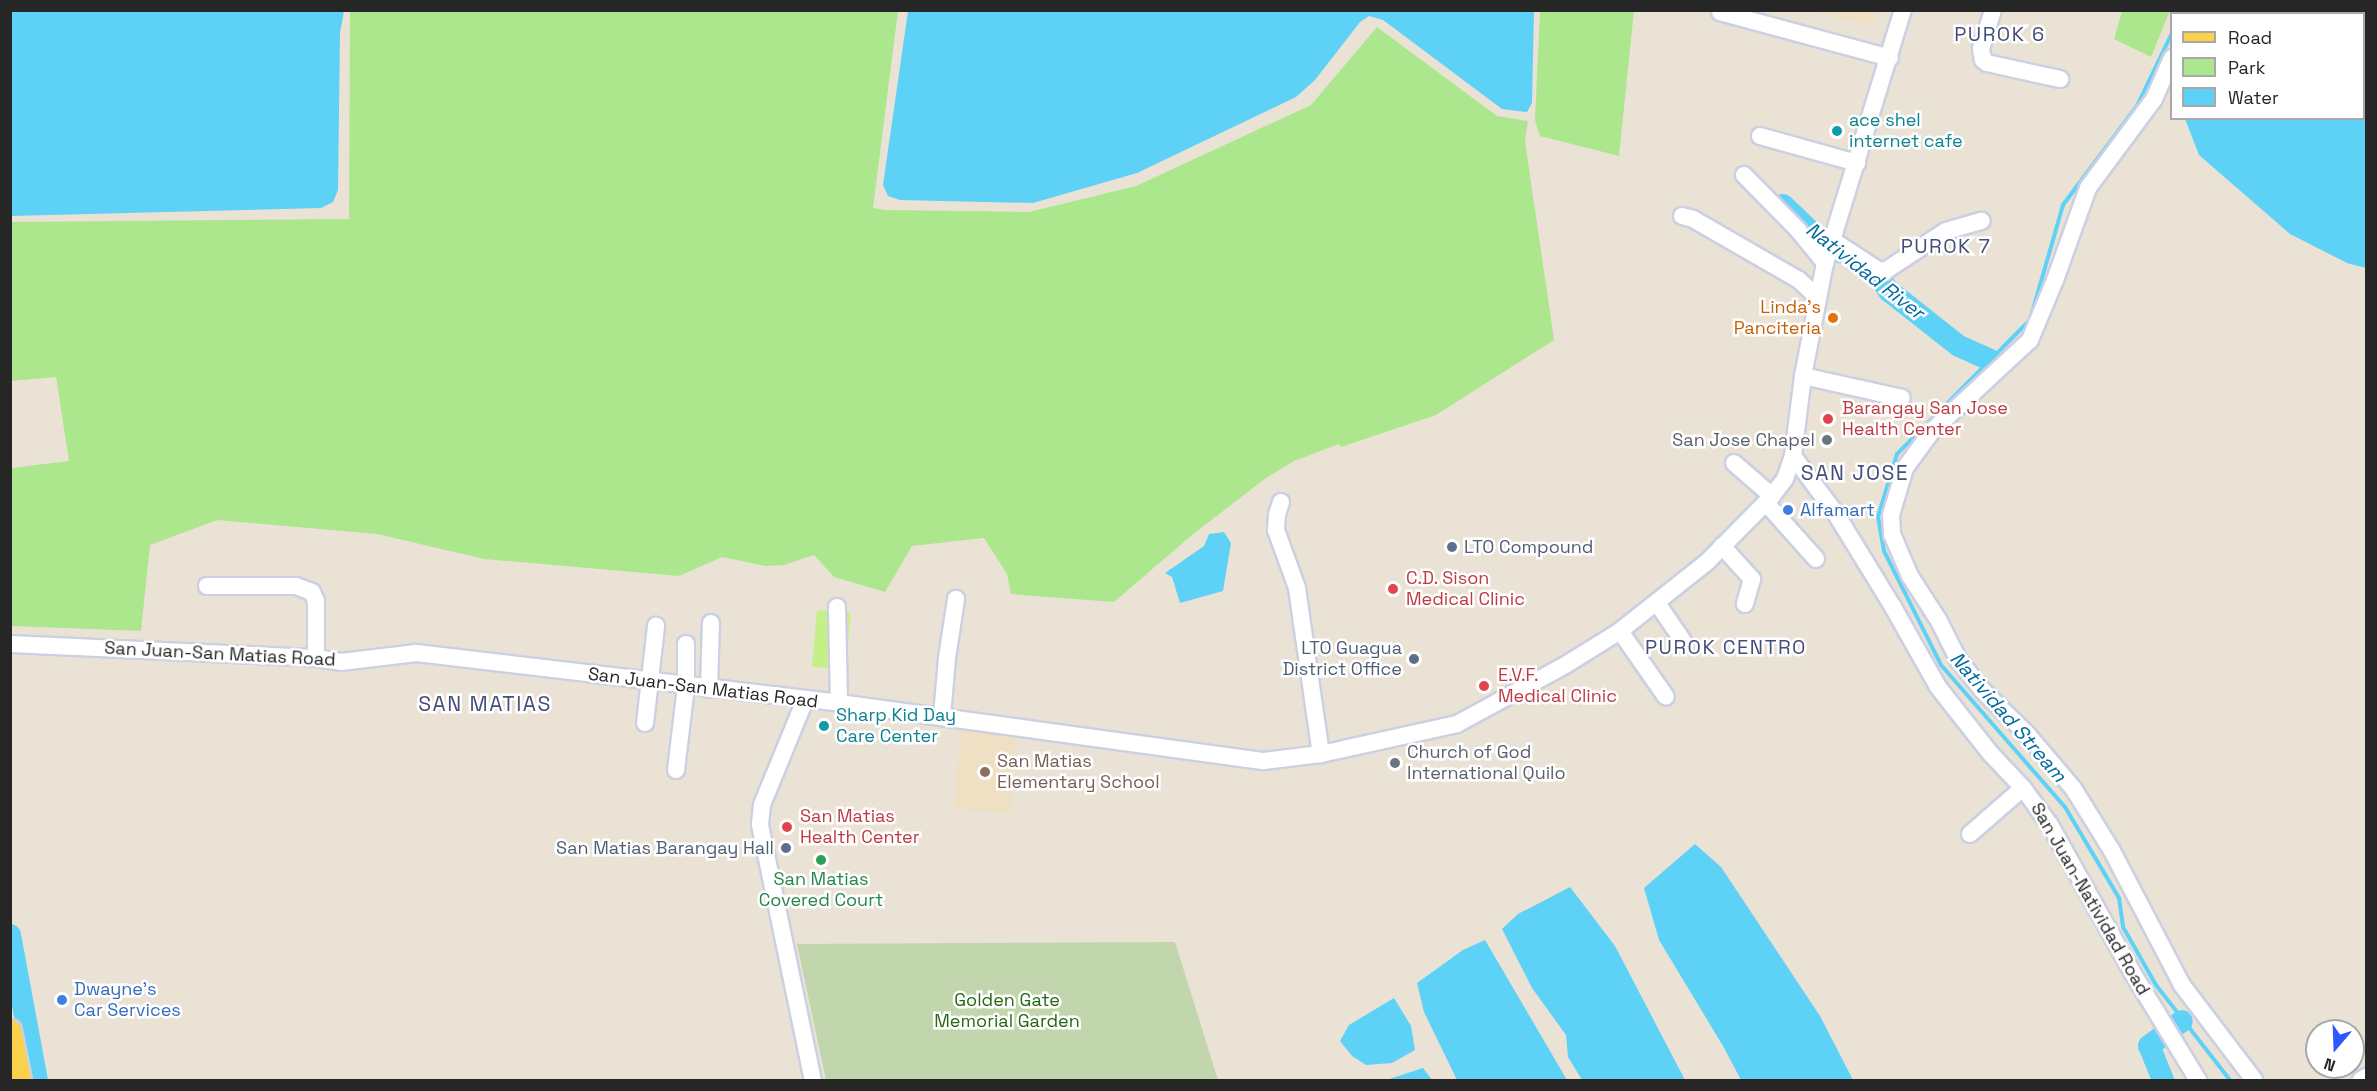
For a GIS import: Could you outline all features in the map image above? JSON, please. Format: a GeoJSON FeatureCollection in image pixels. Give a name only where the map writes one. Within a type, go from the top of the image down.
{"type":"FeatureCollection","features":[{"type":"Feature","properties":{"kind":"main road"},"geometry":{"type":"LineString","coordinates":[[10,1030],[20,1080]]}},
{"type":"Feature","properties":{"kind":"street","name":"San Juan-San Matias Road"},"geometry":{"type":"LineString","coordinates":[[10,644],[316,658],[341,662],[416,653],[942,716],[1264,761],[1321,754],[1457,724],[1557,670],[1620,632],[1658,603],[1722,546],[1769,500],[1785,479],[1793,456],[1803,376],[1817,297],[1903,10]]}},
{"type":"Feature","properties":{"kind":"street"},"geometry":{"type":"LineString","coordinates":[[1993,10],[1982,49],[1983,60],[2060,79]]}},
{"type":"Feature","properties":{"kind":"street"},"geometry":{"type":"LineString","coordinates":[[1720,12],[1890,58]]}},
{"type":"Feature","properties":{"kind":"street"},"geometry":{"type":"LineString","coordinates":[[2170,63],[2154,99],[2088,188],[2055,280],[2030,340],[1932,431],[1905,468],[1891,514],[1893,534],[1910,576],[1939,621],[1958,659],[1982,690],[2033,740],[2073,788],[2112,851],[2182,985],[2254,1080]]}},
{"type":"Feature","properties":{"kind":"street"},"geometry":{"type":"LineString","coordinates":[[1760,136],[1857,163]]}},
{"type":"Feature","properties":{"kind":"street"},"geometry":{"type":"LineString","coordinates":[[1744,175],[1798,230],[1829,251],[1878,270],[1885,271],[1946,231],[1982,221]]}},
{"type":"Feature","properties":{"kind":"street"},"geometry":{"type":"LineString","coordinates":[[1682,216],[1693,219],[1799,280],[1817,297]]}},
{"type":"Feature","properties":{"kind":"street"},"geometry":{"type":"LineString","coordinates":[[1803,376],[1902,398]]}},
{"type":"Feature","properties":{"kind":"street","name":"San Juan-Natividad Road"},"geometry":{"type":"LineString","coordinates":[[1793,456],[1836,514],[1893,607],[1938,687],[1984,746],[2023,788],[2050,825],[2174,1044],[2198,1080]]}},
{"type":"Feature","properties":{"kind":"street"},"geometry":{"type":"LineString","coordinates":[[1734,463],[1769,500],[1816,558]]}},
{"type":"Feature","properties":{"kind":"street"},"geometry":{"type":"LineString","coordinates":[[1281,502],[1277,514],[1276,530],[1297,588],[1321,754]]}},
{"type":"Feature","properties":{"kind":"street"},"geometry":{"type":"LineString","coordinates":[[1722,546],[1752,579],[1745,604]]}},
{"type":"Feature","properties":{"kind":"street"},"geometry":{"type":"LineString","coordinates":[[207,586],[296,586],[312,592],[316,601],[316,658]]}},
{"type":"Feature","properties":{"kind":"street"},"geometry":{"type":"LineString","coordinates":[[942,716],[947,658],[956,599]]}},
{"type":"Feature","properties":{"kind":"street"},"geometry":{"type":"LineString","coordinates":[[1658,603],[1683,641]]}},
{"type":"Feature","properties":{"kind":"street"},"geometry":{"type":"LineString","coordinates":[[837,607],[839,703]]}},
{"type":"Feature","properties":{"kind":"street"},"geometry":{"type":"LineString","coordinates":[[709,689],[711,623]]}},
{"type":"Feature","properties":{"kind":"street"},"geometry":{"type":"LineString","coordinates":[[645,723],[656,626]]}},
{"type":"Feature","properties":{"kind":"street"},"geometry":{"type":"LineString","coordinates":[[1620,632],[1666,697]]}},
{"type":"Feature","properties":{"kind":"street"},"geometry":{"type":"LineString","coordinates":[[676,770],[686,686],[686,644]]}},
{"type":"Feature","properties":{"kind":"street"},"geometry":{"type":"LineString","coordinates":[[805,700],[762,805],[760,825],[813,1080]]}},
{"type":"Feature","properties":{"kind":"street"},"geometry":{"type":"LineString","coordinates":[[1970,834],[2023,788]]}},
{"type":"Feature","properties":{"kind":"street"},"geometry":{"type":"LineString","coordinates":[[2361,1080],[2367,1077]]}},
{"type":"Feature","properties":{"kind":"shaded area"},"geometry":{"type":"Polygon","coordinates":[[[1814,11],[1874,11],[1873,27],[1814,11]]]}},
{"type":"Feature","properties":{"kind":"shaded area","name":"San Matias Elementary School"},"geometry":{"type":"Polygon","coordinates":[[[961,730],[1017,735],[1010,814],[954,809],[961,730]]]}},
{"type":"Feature","properties":{"kind":"green space"},"geometry":{"type":"Polygon","coordinates":[[[350,11],[898,11],[873,208],[886,210],[1029,212],[1136,186],[1311,105],[1377,27],[1497,116],[1528,121],[1525,141],[1554,340],[1436,415],[1341,447],[1339,444],[1294,461],[1266,478],[1192,535],[1114,602],[1011,594],[1007,574],[984,538],[912,546],[885,592],[834,577],[814,555],[784,565],[765,566],[722,557],[679,576],[484,559],[377,534],[217,520],[150,545],[141,631],[11,626],[11,468],[69,461],[56,377],[11,381],[11,222],[349,219],[350,11]]]}},
{"type":"Feature","properties":{"kind":"green space"},"geometry":{"type":"Polygon","coordinates":[[[1540,11],[1634,11],[1619,156],[1540,136],[1535,120],[1540,11]]]}},
{"type":"Feature","properties":{"kind":"green space"},"geometry":{"type":"Polygon","coordinates":[[[2122,11],[2170,11],[2151,57],[2114,39],[2122,11]]]}},
{"type":"Feature","properties":{"kind":"green space"},"geometry":{"type":"Polygon","coordinates":[[[817,610],[851,613],[846,670],[812,667],[817,610]]]}},
{"type":"Feature","properties":{"kind":"green space","name":"Golden Gate Memorial Garden"},"geometry":{"type":"Polygon","coordinates":[[[1175,942],[1218,1080],[826,1080],[797,944],[1175,942]]]}},
{"type":"Feature","properties":{"kind":"water"},"geometry":{"type":"Polygon","coordinates":[[[10,11],[344,11],[340,33],[338,190],[333,202],[321,208],[11,216],[10,11]]]}},
{"type":"Feature","properties":{"kind":"water"},"geometry":{"type":"Polygon","coordinates":[[[908,11],[1534,11],[1532,103],[1527,112],[1502,109],[1383,20],[1369,16],[1360,22],[1315,80],[1296,97],[1137,173],[1033,203],[900,200],[888,196],[883,185],[908,11]]]}},
{"type":"Feature","properties":{"kind":"water"},"geometry":{"type":"Polygon","coordinates":[[[2366,11],[2366,268],[2347,263],[2290,234],[2199,155],[2185,120],[2365,120],[2365,12],[2200,12],[2366,11]]]}},
{"type":"Feature","properties":{"kind":"water"},"geometry":{"type":"Polygon","coordinates":[[[1224,532],[1231,543],[1223,591],[1180,603],[1172,577],[1165,573],[1204,546],[1209,534],[1224,532]]]}},
{"type":"Feature","properties":{"kind":"water"},"geometry":{"type":"Polygon","coordinates":[[[1695,844],[1721,867],[1820,1016],[1853,1080],[1741,1080],[1659,940],[1644,888],[1695,844]]]}},
{"type":"Feature","properties":{"kind":"water"},"geometry":{"type":"Polygon","coordinates":[[[1570,887],[1615,946],[1685,1080],[1582,1080],[1568,1057],[1566,1035],[1532,988],[1502,929],[1518,914],[1570,887]]]}},
{"type":"Feature","properties":{"kind":"water"},"geometry":{"type":"Polygon","coordinates":[[[1485,940],[1567,1080],[1457,1080],[1424,1012],[1417,983],[1463,950],[1485,940]]]}},
{"type":"Feature","properties":{"kind":"water"},"geometry":{"type":"Polygon","coordinates":[[[1394,998],[1411,1026],[1415,1050],[1392,1063],[1366,1065],[1352,1056],[1340,1041],[1349,1025],[1394,998]]]}},
{"type":"Feature","properties":{"kind":"water"},"geometry":{"type":"Polygon","coordinates":[[[1423,1068],[1432,1080],[1386,1080],[1423,1068]]]}},
{"type":"Feature","properties":{"kind":"waterway","name":"Natividad Stream"},"geometry":{"type":"LineString","coordinates":[[2170,37],[2137,106],[2063,205],[2030,320],[1897,454],[1878,517],[1884,551],[1941,665],[2065,807],[2119,898],[2123,927],[2156,985],[2230,1080]]}},
{"type":"Feature","properties":{"kind":"waterway","name":"Natividad River"},"geometry":{"type":"LineString","coordinates":[[1783,205],[1828,248],[1850,255],[1877,274],[1889,291],[1959,346],[1990,360]]}},
{"type":"Feature","properties":{"kind":"waterway"},"geometry":{"type":"LineString","coordinates":[[10,935],[37,1080]]}},
{"type":"Feature","properties":{"kind":"waterway"},"geometry":{"type":"LineString","coordinates":[[2163,1080],[2149,1046],[2182,1021]]}},
{"type":"Feature","properties":{"kind":"place","name":"ace shel internet cafe"},"geometry":{"type":"Point","coordinates":[1837,131]}},
{"type":"Feature","properties":{"kind":"place","name":"Linda's Panciteria"},"geometry":{"type":"Point","coordinates":[1833,318]}},
{"type":"Feature","properties":{"kind":"place","name":"Barangay San Jose Health Center"},"geometry":{"type":"Point","coordinates":[1828,419]}},
{"type":"Feature","properties":{"kind":"place","name":"San Jose Chapel"},"geometry":{"type":"Point","coordinates":[1827,440]}},
{"type":"Feature","properties":{"kind":"place","name":"Alfamart"},"geometry":{"type":"Point","coordinates":[1788,510]}},
{"type":"Feature","properties":{"kind":"place","name":"LTO Compound"},"geometry":{"type":"Point","coordinates":[1452,547]}},
{"type":"Feature","properties":{"kind":"place","name":"C.D. Sison Medical Clinic"},"geometry":{"type":"Point","coordinates":[1393,589]}},
{"type":"Feature","properties":{"kind":"place","name":"LTO Guagua District Office"},"geometry":{"type":"Point","coordinates":[1414,659]}},
{"type":"Feature","properties":{"kind":"place","name":"E.V.F. Medical Clinic"},"geometry":{"type":"Point","coordinates":[1484,686]}},
{"type":"Feature","properties":{"kind":"place","name":"Sharp Kid Day Care Center"},"geometry":{"type":"Point","coordinates":[824,726]}},
{"type":"Feature","properties":{"kind":"place","name":"Church of God International Quilo"},"geometry":{"type":"Point","coordinates":[1395,763]}},
{"type":"Feature","properties":{"kind":"place","name":"San Matias Elementary School"},"geometry":{"type":"Point","coordinates":[985,772]}},
{"type":"Feature","properties":{"kind":"place","name":"San Matias Health Center"},"geometry":{"type":"Point","coordinates":[787,827]}},
{"type":"Feature","properties":{"kind":"place","name":"San Matias Barangay Hall"},"geometry":{"type":"Point","coordinates":[786,848]}},
{"type":"Feature","properties":{"kind":"place","name":"San Matias Covered Court"},"geometry":{"type":"Point","coordinates":[821,860]}},
{"type":"Feature","properties":{"kind":"place","name":"Dwayne's Car Services"},"geometry":{"type":"Point","coordinates":[62,1000]}},
{"type":"Feature","properties":{"kind":"district","name":"PUROK 6"},"geometry":{"type":"Point","coordinates":[2000,34]}},
{"type":"Feature","properties":{"kind":"district","name":"PUROK 7"},"geometry":{"type":"Point","coordinates":[1946,246]}},
{"type":"Feature","properties":{"kind":"district","name":"SAN JOSE"},"geometry":{"type":"Point","coordinates":[1855,473]}},
{"type":"Feature","properties":{"kind":"district","name":"PUROK CENTRO"},"geometry":{"type":"Point","coordinates":[1726,647]}},
{"type":"Feature","properties":{"kind":"district","name":"SAN MATIAS"},"geometry":{"type":"Point","coordinates":[485,704]}}]}
